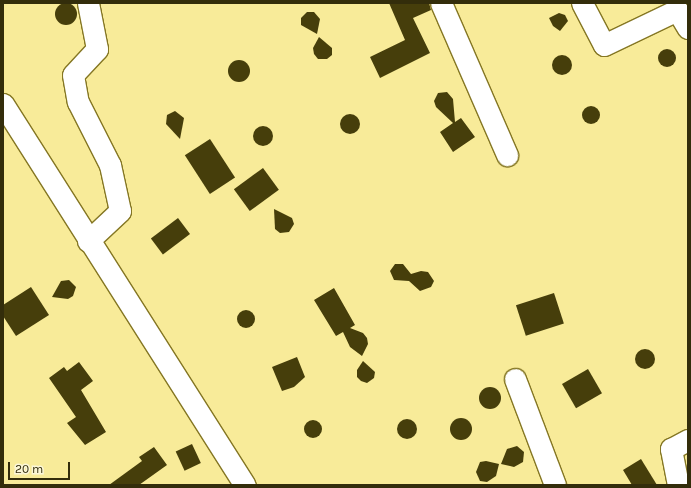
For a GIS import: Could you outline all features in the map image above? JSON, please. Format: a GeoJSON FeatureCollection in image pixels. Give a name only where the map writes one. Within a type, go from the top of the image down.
{"type":"FeatureCollection","features":[{"type":"Feature","properties":{"kind":"street"},"geometry":{"type":"LineString","coordinates":[[88,3],[97,49],[73,75],[78,102],[110,165],[120,211],[88,241]]}},
{"type":"Feature","properties":{"kind":"street"},"geometry":{"type":"LineString","coordinates":[[441,3],[507,155]]}},
{"type":"Feature","properties":{"kind":"street"},"geometry":{"type":"LineString","coordinates":[[582,3],[604,45],[677,10],[688,28]]}},
{"type":"Feature","properties":{"kind":"street"},"geometry":{"type":"LineString","coordinates":[[3,104],[88,241],[245,485]]}},
{"type":"Feature","properties":{"kind":"street"},"geometry":{"type":"LineString","coordinates":[[515,379],[555,485]]}},
{"type":"Feature","properties":{"kind":"street"},"geometry":{"type":"LineString","coordinates":[[678,485],[671,449],[688,440]]}},
{"type":"Feature","properties":{"kind":"building"},"geometry":{"type":"Polygon","coordinates":[[[66,3],[70,4],[76,10],[76,18],[70,24],[66,25],[62,24],[56,18],[55,14],[56,10],[62,4],[66,3]]]}},
{"type":"Feature","properties":{"kind":"building"},"geometry":{"type":"Polygon","coordinates":[[[389,3],[429,3],[431,10],[413,18],[430,53],[380,78],[370,57],[405,40],[389,3]]]}},
{"type":"Feature","properties":{"kind":"building"},"geometry":{"type":"Polygon","coordinates":[[[307,12],[314,12],[320,19],[317,34],[301,25],[301,18],[307,12]]]}},
{"type":"Feature","properties":{"kind":"building"},"geometry":{"type":"Polygon","coordinates":[[[559,13],[565,15],[568,21],[560,31],[553,26],[549,18],[559,13]]]}},
{"type":"Feature","properties":{"kind":"building"},"geometry":{"type":"Polygon","coordinates":[[[319,37],[332,48],[332,55],[327,59],[318,59],[314,54],[313,48],[319,37]]]}},
{"type":"Feature","properties":{"kind":"building"},"geometry":{"type":"Polygon","coordinates":[[[663,49],[671,49],[676,54],[674,65],[671,67],[663,67],[658,62],[658,54],[663,49]]]}},
{"type":"Feature","properties":{"kind":"building"},"geometry":{"type":"Polygon","coordinates":[[[562,55],[569,58],[572,65],[569,72],[562,75],[555,72],[552,65],[555,58],[562,55]]]}},
{"type":"Feature","properties":{"kind":"building"},"geometry":{"type":"Polygon","coordinates":[[[239,60],[247,63],[250,71],[247,79],[239,82],[231,79],[228,71],[231,63],[239,60]]]}},
{"type":"Feature","properties":{"kind":"building"},"geometry":{"type":"Polygon","coordinates":[[[447,92],[453,99],[455,122],[461,118],[475,137],[453,152],[440,132],[453,123],[436,107],[434,101],[438,93],[447,92]]]}},
{"type":"Feature","properties":{"kind":"building"},"geometry":{"type":"Polygon","coordinates":[[[591,106],[595,107],[599,111],[599,119],[595,123],[591,124],[587,123],[583,119],[582,115],[583,111],[587,107],[591,106]]]}},
{"type":"Feature","properties":{"kind":"building"},"geometry":{"type":"Polygon","coordinates":[[[175,111],[184,118],[180,139],[166,124],[167,115],[175,111]]]}},
{"type":"Feature","properties":{"kind":"building"},"geometry":{"type":"Polygon","coordinates":[[[350,114],[357,117],[360,124],[357,131],[350,134],[343,131],[340,124],[343,117],[350,114]]]}},
{"type":"Feature","properties":{"kind":"building"},"geometry":{"type":"Polygon","coordinates":[[[263,126],[270,129],[273,136],[270,143],[263,146],[256,143],[253,136],[256,129],[263,126]]]}},
{"type":"Feature","properties":{"kind":"building"},"geometry":{"type":"Polygon","coordinates":[[[210,139],[235,178],[210,194],[185,155],[210,139]]]}},
{"type":"Feature","properties":{"kind":"building"},"geometry":{"type":"Polygon","coordinates":[[[263,168],[279,190],[250,211],[234,189],[263,168]]]}},
{"type":"Feature","properties":{"kind":"building"},"geometry":{"type":"Polygon","coordinates":[[[274,209],[292,218],[294,224],[289,232],[280,233],[275,229],[274,209]]]}},
{"type":"Feature","properties":{"kind":"building"},"geometry":{"type":"Polygon","coordinates":[[[178,218],[190,234],[163,254],[151,238],[178,218]]]}},
{"type":"Feature","properties":{"kind":"building"},"geometry":{"type":"Polygon","coordinates":[[[395,264],[403,264],[411,274],[421,271],[428,272],[434,281],[431,287],[420,291],[409,281],[394,280],[390,271],[395,264]]]}},
{"type":"Feature","properties":{"kind":"building"},"geometry":{"type":"Polygon","coordinates":[[[69,280],[76,287],[73,296],[68,299],[52,297],[61,281],[69,280]]]}},
{"type":"Feature","properties":{"kind":"building"},"geometry":{"type":"Polygon","coordinates":[[[31,287],[49,315],[16,336],[3,316],[3,305],[31,287]]]}},
{"type":"Feature","properties":{"kind":"building"},"geometry":{"type":"Polygon","coordinates":[[[334,288],[355,325],[350,328],[363,333],[367,338],[368,344],[362,356],[350,347],[343,332],[336,336],[314,300],[334,288]]]}},
{"type":"Feature","properties":{"kind":"building"},"geometry":{"type":"Polygon","coordinates":[[[554,293],[564,323],[526,336],[516,305],[554,293]]]}},
{"type":"Feature","properties":{"kind":"building"},"geometry":{"type":"Polygon","coordinates":[[[246,310],[252,313],[255,319],[252,325],[246,328],[240,325],[237,319],[240,313],[246,310]]]}},
{"type":"Feature","properties":{"kind":"building"},"geometry":{"type":"Polygon","coordinates":[[[645,349],[652,352],[655,359],[652,366],[645,369],[638,366],[635,359],[638,352],[645,349]]]}},
{"type":"Feature","properties":{"kind":"building"},"geometry":{"type":"Polygon","coordinates":[[[297,357],[305,377],[294,387],[282,391],[272,367],[297,357]]]}},
{"type":"Feature","properties":{"kind":"building"},"geometry":{"type":"Polygon","coordinates":[[[363,361],[375,372],[374,378],[367,383],[361,381],[357,377],[357,370],[363,361]]]}},
{"type":"Feature","properties":{"kind":"building"},"geometry":{"type":"Polygon","coordinates":[[[79,362],[93,381],[81,390],[106,432],[85,445],[67,423],[76,417],[49,378],[64,367],[67,371],[79,362]]]}},
{"type":"Feature","properties":{"kind":"building"},"geometry":{"type":"Polygon","coordinates":[[[588,369],[602,393],[576,408],[562,384],[588,369]]]}},
{"type":"Feature","properties":{"kind":"building"},"geometry":{"type":"Polygon","coordinates":[[[490,387],[498,390],[501,398],[498,406],[490,409],[482,406],[479,398],[482,390],[490,387]]]}},
{"type":"Feature","properties":{"kind":"building"},"geometry":{"type":"Polygon","coordinates":[[[461,418],[469,421],[472,429],[469,437],[461,440],[453,437],[450,429],[453,421],[461,418]]]}},
{"type":"Feature","properties":{"kind":"building"},"geometry":{"type":"Polygon","coordinates":[[[407,419],[414,422],[417,429],[414,436],[407,439],[400,436],[397,429],[400,422],[407,419]]]}},
{"type":"Feature","properties":{"kind":"building"},"geometry":{"type":"Polygon","coordinates":[[[309,420],[317,420],[322,425],[320,436],[317,438],[309,438],[304,433],[304,425],[309,420]]]}},
{"type":"Feature","properties":{"kind":"building"},"geometry":{"type":"Polygon","coordinates":[[[192,444],[201,463],[185,471],[176,452],[192,444]]]}},
{"type":"Feature","properties":{"kind":"building"},"geometry":{"type":"Polygon","coordinates":[[[517,446],[524,452],[523,462],[514,467],[501,464],[507,449],[517,446]]]}},
{"type":"Feature","properties":{"kind":"building"},"geometry":{"type":"Polygon","coordinates":[[[154,447],[167,465],[139,485],[109,485],[142,461],[139,457],[154,447]]]}},
{"type":"Feature","properties":{"kind":"building"},"geometry":{"type":"Polygon","coordinates":[[[641,459],[657,485],[632,485],[623,470],[641,459]]]}},
{"type":"Feature","properties":{"kind":"building"},"geometry":{"type":"Polygon","coordinates":[[[486,461],[499,464],[496,476],[487,482],[480,481],[476,472],[480,462],[486,461]]]}}]}
